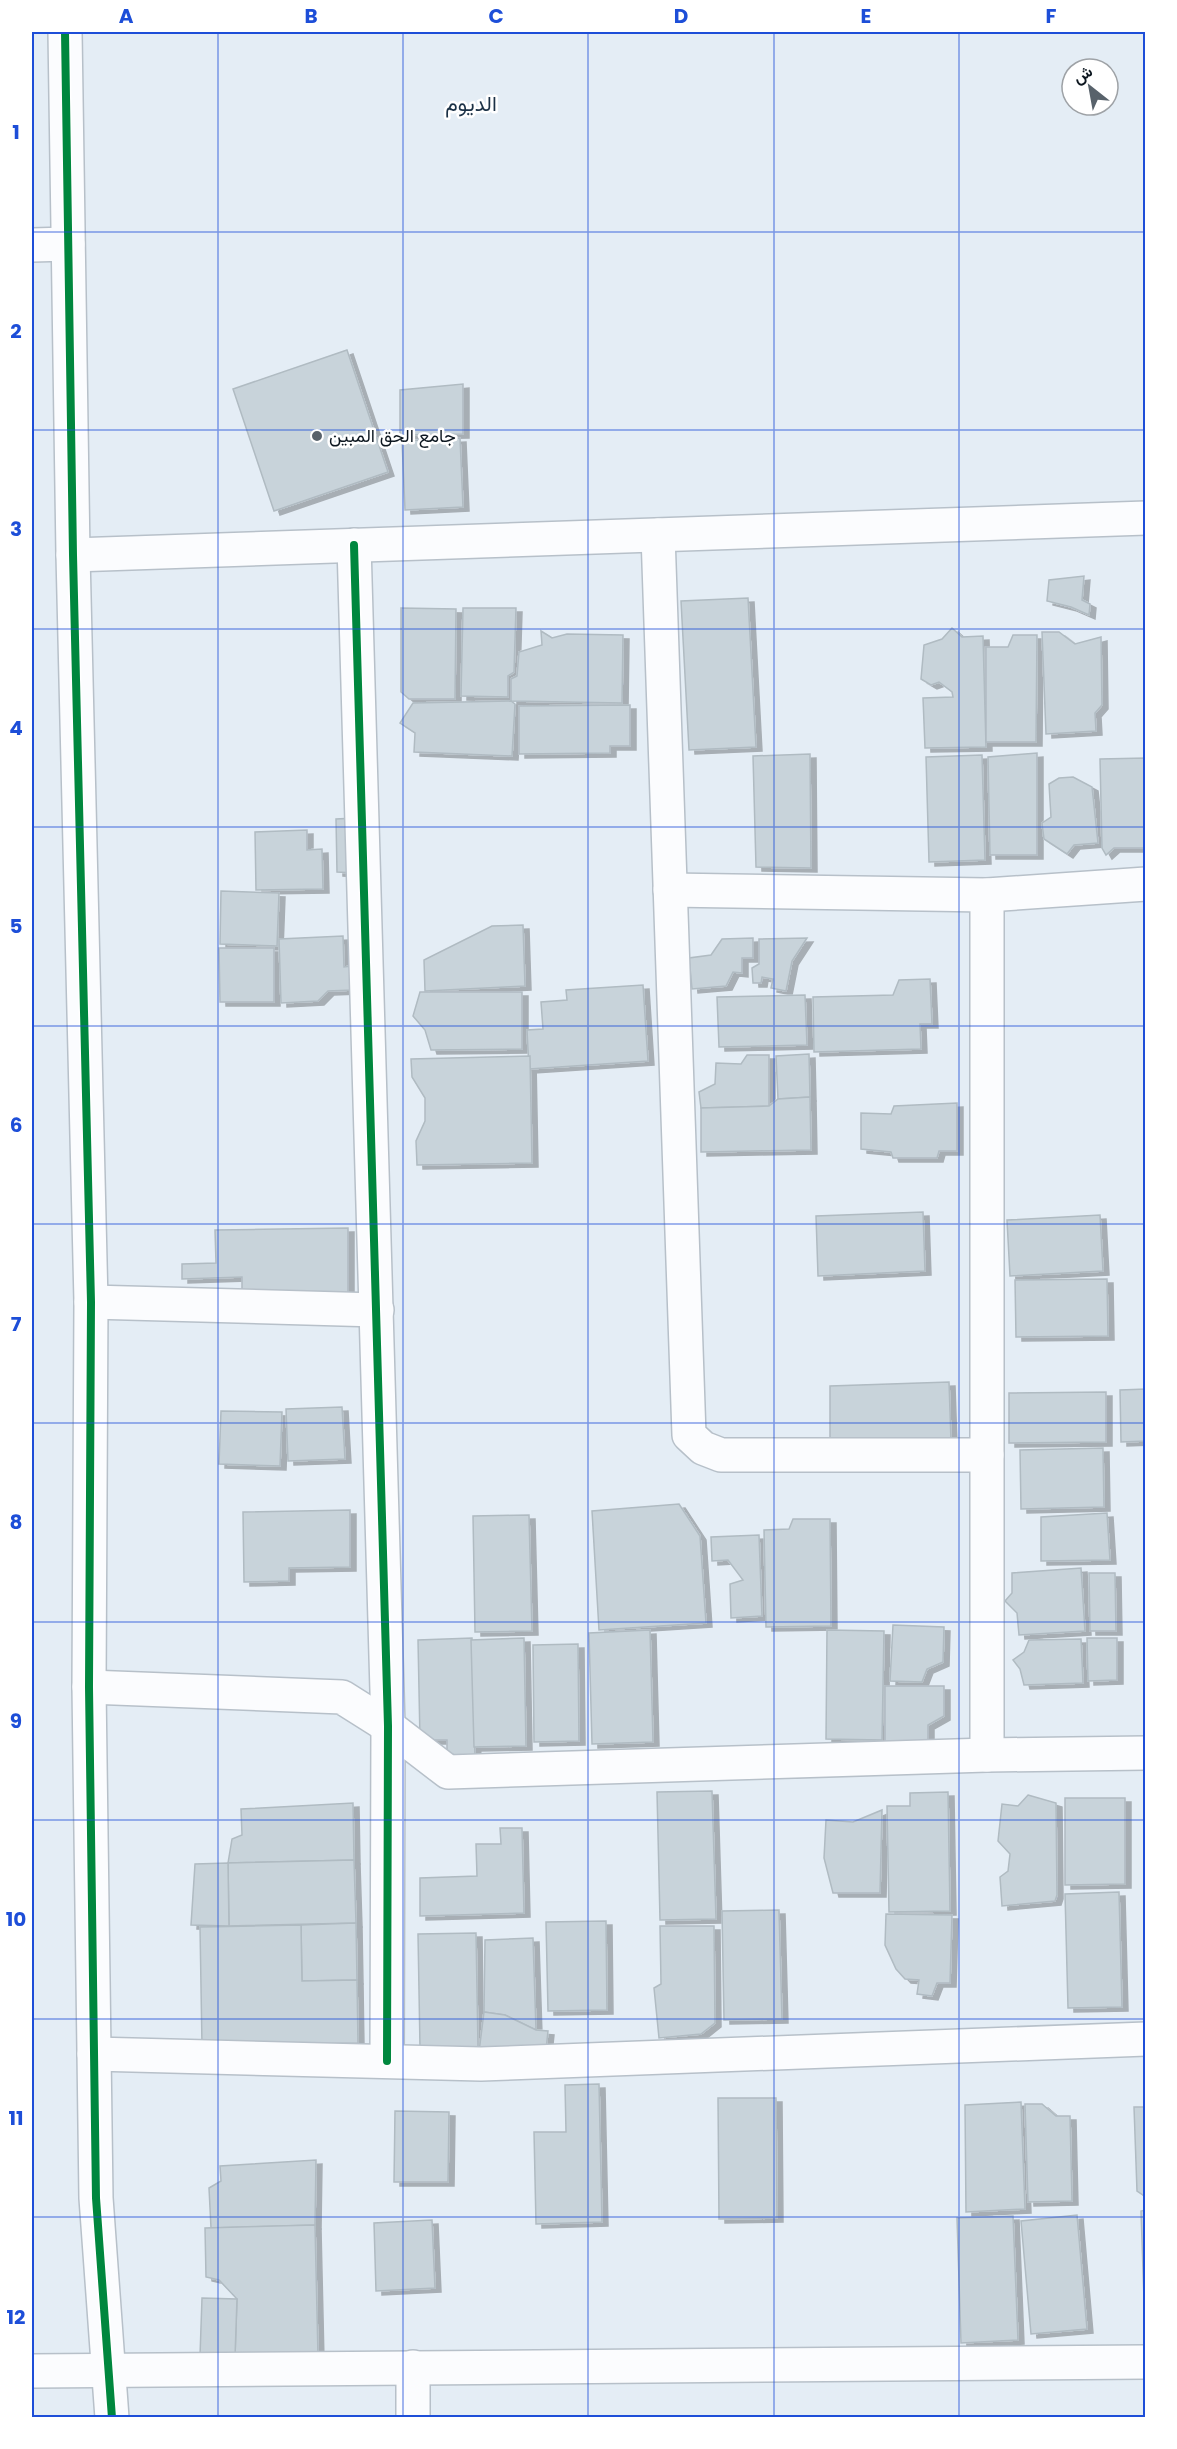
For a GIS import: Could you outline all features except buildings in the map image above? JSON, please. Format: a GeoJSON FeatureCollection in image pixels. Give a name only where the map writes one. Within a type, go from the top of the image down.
{"type":"FeatureCollection","features":[{"type":"Feature","properties":{"kind":"street"},"geometry":{"type":"LineString","coordinates":[[65,32],[73,555],[91,1302],[89,1687],[96,2198],[112,2418]]}},
{"type":"Feature","properties":{"kind":"street"},"geometry":{"type":"LineString","coordinates":[[32,245],[68,244]]}},
{"type":"Feature","properties":{"kind":"street"},"geometry":{"type":"LineString","coordinates":[[73,555],[1146,518]]}},
{"type":"Feature","properties":{"kind":"street"},"geometry":{"type":"LineString","coordinates":[[658,535],[689,1436],[703,1448],[721,1455],[987,1455]]}},
{"type":"Feature","properties":{"kind":"street"},"geometry":{"type":"LineString","coordinates":[[354,545],[388,1726],[387,2061]]}},
{"type":"Feature","properties":{"kind":"street"},"geometry":{"type":"LineString","coordinates":[[670,890],[987,895],[1146,884]]}},
{"type":"Feature","properties":{"kind":"street"},"geometry":{"type":"LineString","coordinates":[[987,895],[987,1755]]}},
{"type":"Feature","properties":{"kind":"street"},"geometry":{"type":"LineString","coordinates":[[91,1302],[377,1310]]}},
{"type":"Feature","properties":{"kind":"street"},"geometry":{"type":"LineString","coordinates":[[89,1687],[342,1697],[388,1726],[448,1772],[987,1755],[1146,1753]]}},
{"type":"Feature","properties":{"kind":"street"},"geometry":{"type":"LineString","coordinates":[[94,2054],[481,2064],[1146,2039]]}},
{"type":"Feature","properties":{"kind":"street"},"geometry":{"type":"LineString","coordinates":[[32,2371],[1146,2362]]}},
{"type":"Feature","properties":{"kind":"street"},"geometry":{"type":"LineString","coordinates":[[413,2367],[413,2418]]}},
{"type":"Feature","properties":{"kind":"cycle path"},"geometry":{"type":"LineString","coordinates":[[65,32],[73,555],[91,1302],[89,1687],[96,2198],[112,2418]]}},
{"type":"Feature","properties":{"kind":"cycle path"},"geometry":{"type":"LineString","coordinates":[[354,545],[388,1726],[387,2061]]}},
{"type":"Feature","properties":{"kind":"place","name":"جامع الحق المبين"},"geometry":{"type":"Point","coordinates":[317,436]}},
{"type":"Feature","properties":{"kind":"district","name":"الديوم"},"geometry":{"type":"Point","coordinates":[471,104]}}]}
